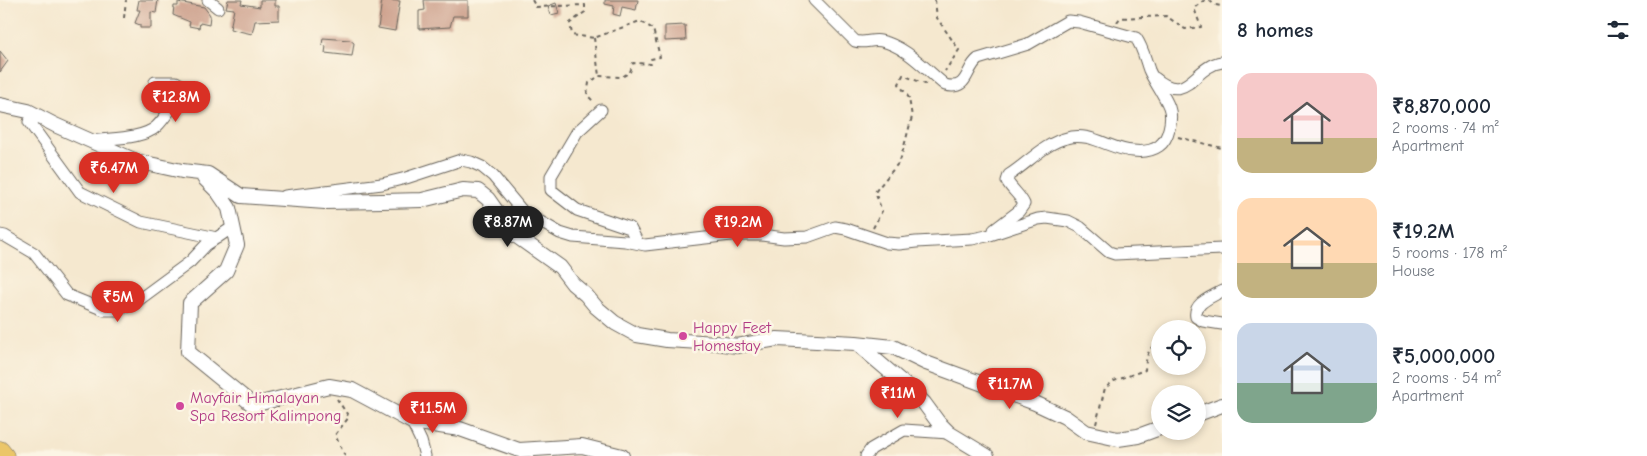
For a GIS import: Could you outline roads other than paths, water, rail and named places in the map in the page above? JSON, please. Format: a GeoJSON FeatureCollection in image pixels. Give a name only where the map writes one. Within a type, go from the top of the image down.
{"type":"FeatureCollection","features":[{"type":"Feature","properties":{"kind":"main road"},"geometry":{"type":"LineString","coordinates":[[0,450],[5,456]]}},
{"type":"Feature","properties":{"kind":"street"},"geometry":{"type":"LineString","coordinates":[[208,0],[218,8]]}},
{"type":"Feature","properties":{"kind":"street"},"geometry":{"type":"LineString","coordinates":[[814,0],[855,41],[861,43],[872,40],[882,41],[893,45],[909,55],[945,85],[953,87],[962,83],[974,62],[978,59],[1028,44],[1068,21],[1136,38],[1141,45],[1152,75],[1169,108],[1170,117],[1167,134],[1160,146],[1147,151],[1124,150],[1087,137],[1066,138],[1044,150],[1009,175],[1007,181],[1010,187],[1019,195],[1024,204],[1019,211],[988,236]]}},
{"type":"Feature","properties":{"kind":"street"},"geometry":{"type":"LineString","coordinates":[[1152,75],[1169,88],[1180,89],[1197,78],[1210,66],[1222,62]]}},
{"type":"Feature","properties":{"kind":"street"},"geometry":{"type":"LineString","coordinates":[[92,141],[143,134],[156,128],[182,92],[181,85],[176,82],[156,82]]}},
{"type":"Feature","properties":{"kind":"street"},"geometry":{"type":"LineString","coordinates":[[0,105],[28,111],[136,160],[182,171],[208,174],[241,196],[325,202],[422,200],[463,190],[478,191],[488,199],[512,233],[560,267],[573,284],[615,323],[637,335],[667,340],[737,346],[777,339],[893,347],[926,363],[1035,403],[1065,417],[1086,432],[1118,439],[1138,436],[1151,431]]}},
{"type":"Feature","properties":{"kind":"street"},"geometry":{"type":"LineString","coordinates":[[601,110],[577,132],[551,176],[550,190],[577,210],[630,228],[638,243]]}},
{"type":"Feature","properties":{"kind":"street"},"geometry":{"type":"LineString","coordinates":[[29,122],[80,192],[141,222],[217,238]]}},
{"type":"Feature","properties":{"kind":"street"},"geometry":{"type":"LineString","coordinates":[[266,199],[382,184],[461,160],[482,167],[493,176],[523,212],[560,233],[573,237],[611,239],[645,245],[661,244],[683,239],[731,235],[784,238],[807,237],[835,227],[887,243],[899,244],[958,241],[988,236],[1038,219],[1047,218],[1068,221],[1080,227],[1109,252],[1115,254],[1222,249]]}},
{"type":"Feature","properties":{"kind":"street"},"geometry":{"type":"LineString","coordinates":[[192,172],[203,178],[218,192],[229,208],[237,245],[226,271],[190,303],[188,352],[253,405],[329,386],[352,390],[412,422],[460,428],[519,450],[582,446],[622,456]]}},
{"type":"Feature","properties":{"kind":"street"},"geometry":{"type":"LineString","coordinates":[[0,235],[34,253],[67,295],[104,310],[116,310],[133,304],[190,262],[206,245],[233,228]]}},
{"type":"Feature","properties":{"kind":"street"},"geometry":{"type":"LineString","coordinates":[[1222,291],[1197,306],[1195,311],[1196,317],[1203,321],[1222,324]]}},
{"type":"Feature","properties":{"kind":"street"},"geometry":{"type":"LineString","coordinates":[[856,343],[909,388],[949,433],[987,456]]}},
{"type":"Feature","properties":{"kind":"street"},"geometry":{"type":"LineString","coordinates":[[1206,411],[1222,405]]}},
{"type":"Feature","properties":{"kind":"street"},"geometry":{"type":"LineString","coordinates":[[412,422],[421,441],[425,456]]}},
{"type":"Feature","properties":{"kind":"street"},"geometry":{"type":"LineString","coordinates":[[866,456],[871,449],[904,430],[949,433]]}},
{"type":"Feature","properties":{"kind":"place","name":"Happy Feet Homestay"},"geometry":{"type":"Point","coordinates":[683,336]}},
{"type":"Feature","properties":{"kind":"place","name":"Mayfair Himalayan Spa Resort Kalimpong"},"geometry":{"type":"Point","coordinates":[180,406]}}]}
